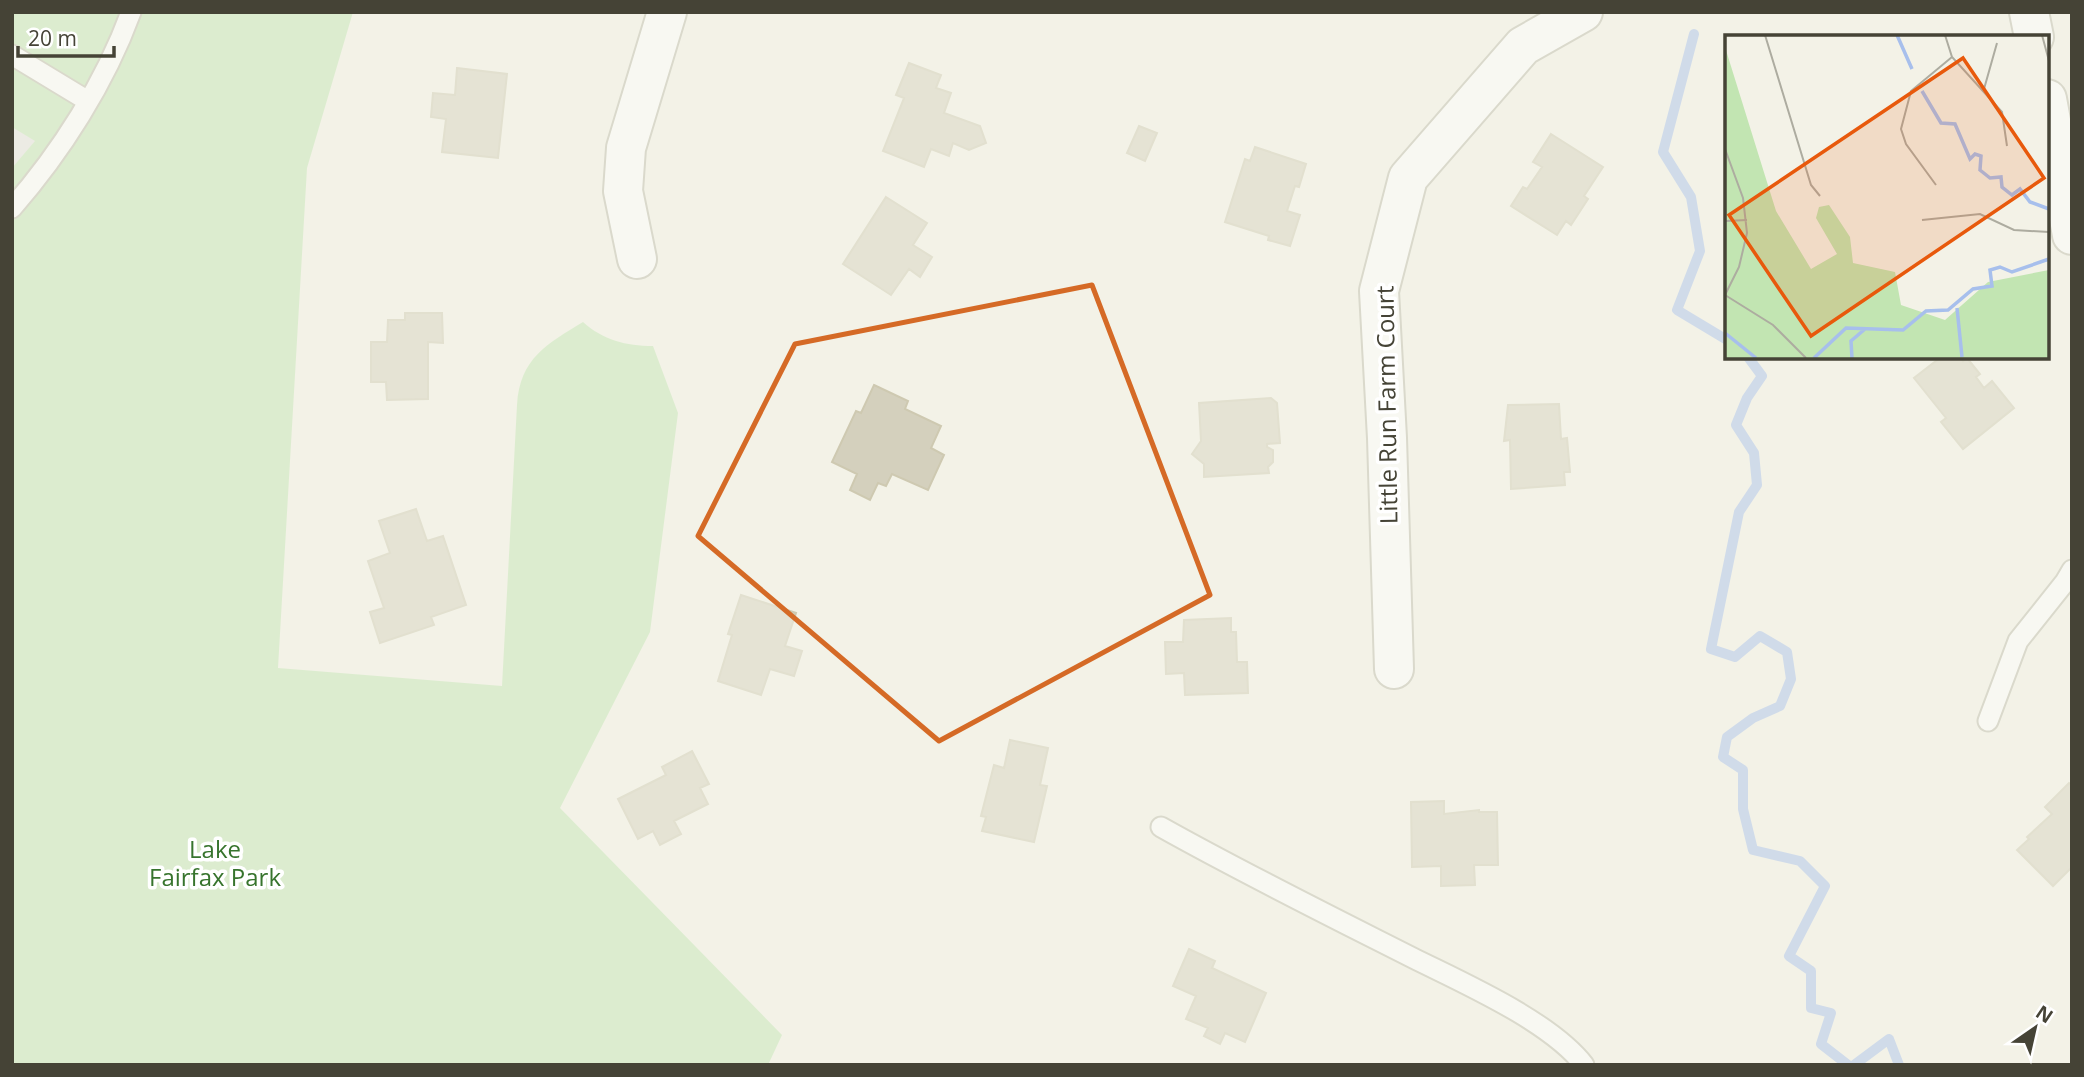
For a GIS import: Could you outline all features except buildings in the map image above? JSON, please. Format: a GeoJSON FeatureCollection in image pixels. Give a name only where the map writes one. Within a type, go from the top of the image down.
{"type":"FeatureCollection","features":[{"type":"Feature","properties":{"kind":"street"},"geometry":{"type":"LineString","coordinates":[[637,259],[622,191],[626,148],[667,12]]}},
{"type":"Feature","properties":{"kind":"street","name":"Little Run Farm Court"},"geometry":{"type":"LineString","coordinates":[[1394,669],[1387,438],[1379,291],[1408,178],[1522,46],[1583,12]]}},
{"type":"Feature","properties":{"kind":"street"},"geometry":{"type":"LineString","coordinates":[[2029,12],[2034,35]]}},
{"type":"Feature","properties":{"kind":"street"},"geometry":{"type":"LineString","coordinates":[[2049,110],[2072,234]]}},
{"type":"Feature","properties":{"kind":"lane"},"geometry":{"type":"LineString","coordinates":[[12,208],[34,183],[88,101],[124,32],[131,12]]}},
{"type":"Feature","properties":{"kind":"lane"},"geometry":{"type":"LineString","coordinates":[[12,55],[88,101]]}},
{"type":"Feature","properties":{"kind":"lane"},"geometry":{"type":"LineString","coordinates":[[1988,721],[2018,641],[2072,570]]}},
{"type":"Feature","properties":{"kind":"lane"},"geometry":{"type":"LineString","coordinates":[[1161,827],[1222,861],[1477,990],[1544,1028],[1584,1065]]}},
{"type":"Feature","properties":{"kind":"highlighted area"},"geometry":{"type":"Polygon","coordinates":[[[1092,285],[1210,595],[939,741],[698,536],[795,344],[1092,285]]]}},
{"type":"Feature","properties":{"kind":"green space","name":"Lake Fairfax Park"},"geometry":{"type":"Polygon","coordinates":[[[12,12],[353,12],[307,168],[278,668],[502,686],[517,405],[524,375],[538,354],[583,322],[615,341],[653,346],[678,413],[650,632],[560,808],[782,1035],[768,1065],[12,1065],[12,12]]]}},
{"type":"Feature","properties":{"kind":"shaded area"},"geometry":{"type":"Polygon","coordinates":[[[12,127],[35,141],[12,168],[12,127]]]}},
{"type":"Feature","properties":{"kind":"waterway"},"geometry":{"type":"LineString","coordinates":[[1694,34],[1663,152],[1691,197],[1700,251],[1677,310],[1725,339]]}},
{"type":"Feature","properties":{"kind":"waterway"},"geometry":{"type":"LineString","coordinates":[[1749,359],[1762,376],[1747,398],[1736,425],[1754,453],[1757,485],[1739,512],[1711,649],[1735,657],[1760,636],[1787,652],[1791,679],[1780,706],[1753,718],[1727,737],[1723,757],[1743,770],[1743,809],[1753,850],[1800,861],[1825,886],[1789,956],[1811,971],[1811,1008],[1831,1013],[1821,1044],[1848,1065]]}},
{"type":"Feature","properties":{"kind":"waterway"},"geometry":{"type":"LineString","coordinates":[[1854,1065],[1889,1039],[1899,1065]]}}]}
